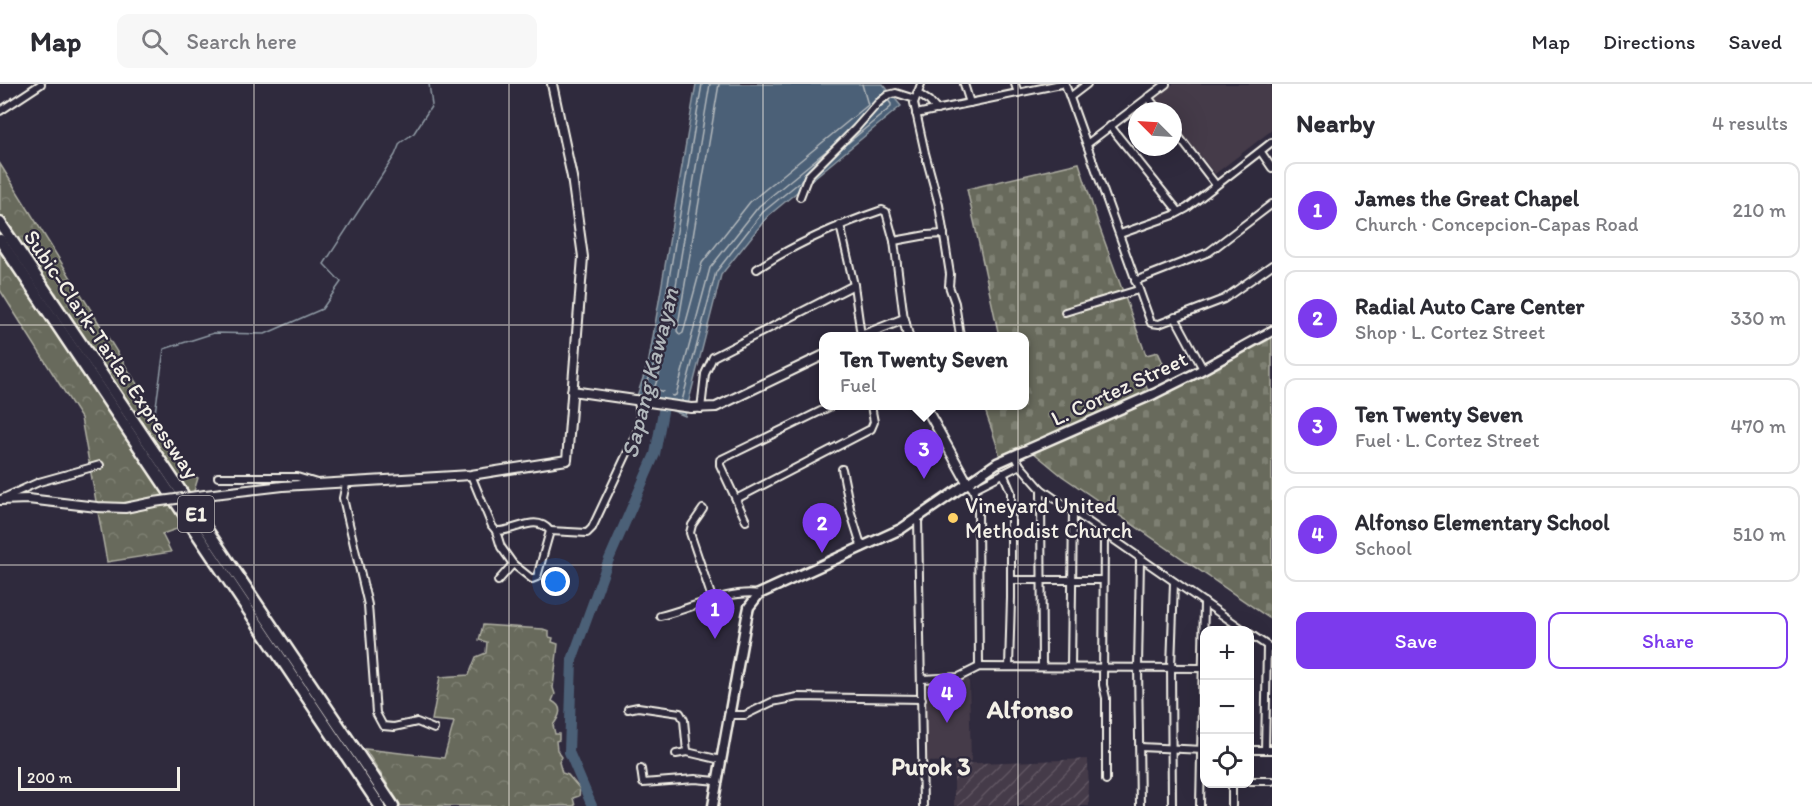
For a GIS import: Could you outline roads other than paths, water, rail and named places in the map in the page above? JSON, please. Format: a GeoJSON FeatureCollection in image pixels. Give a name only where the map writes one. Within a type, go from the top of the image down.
{"type":"FeatureCollection","features":[{"type":"Feature","properties":{"kind":"highway","name":"Subic-Clark-Tarlac Expressway"},"geometry":{"type":"LineString","coordinates":[[0,223],[393,806]]}},
{"type":"Feature","properties":{"kind":"highway","name":"Subic-Clark-Tarlac Expressway"},"geometry":{"type":"LineString","coordinates":[[0,240],[380,806]]}},
{"type":"Feature","properties":{"kind":"main road","name":"L. Cortez Street"},"geometry":{"type":"LineString","coordinates":[[759,594],[862,548],[918,519],[970,486],[986,469],[1116,412],[1203,369],[1272,330]]}},
{"type":"Feature","properties":{"kind":"main road"},"geometry":{"type":"LineString","coordinates":[[713,806],[747,616],[749,607],[759,594]]}},
{"type":"Feature","properties":{"kind":"street"},"geometry":{"type":"LineString","coordinates":[[0,111],[41,84]]}},
{"type":"Feature","properties":{"kind":"street"},"geometry":{"type":"LineString","coordinates":[[0,500],[28,499],[125,508],[205,495],[320,483],[346,484],[471,475],[567,460],[583,257],[572,177],[552,84]]}},
{"type":"Feature","properties":{"kind":"street"},"geometry":{"type":"LineString","coordinates":[[921,84],[916,96],[916,114],[939,205],[950,274],[949,286],[955,303],[959,332]]}},
{"type":"Feature","properties":{"kind":"street"},"geometry":{"type":"LineString","coordinates":[[964,84],[970,104]]}},
{"type":"Feature","properties":{"kind":"street"},"geometry":{"type":"LineString","coordinates":[[1015,84],[1018,93]]}},
{"type":"Feature","properties":{"kind":"street"},"geometry":{"type":"LineString","coordinates":[[916,114],[1061,84]]}},
{"type":"Feature","properties":{"kind":"street"},"geometry":{"type":"LineString","coordinates":[[1065,84],[1151,323],[1159,324],[1224,299],[1272,265]]}},
{"type":"Feature","properties":{"kind":"street"},"geometry":{"type":"LineString","coordinates":[[1070,97],[1087,84]]}},
{"type":"Feature","properties":{"kind":"street"},"geometry":{"type":"LineString","coordinates":[[1087,144],[1166,84]]}},
{"type":"Feature","properties":{"kind":"street"},"geometry":{"type":"LineString","coordinates":[[800,197],[808,176],[888,95],[896,93],[916,96],[929,101],[937,110]]}},
{"type":"Feature","properties":{"kind":"street"},"geometry":{"type":"LineString","coordinates":[[1148,97],[1152,102]]}},
{"type":"Feature","properties":{"kind":"street"},"geometry":{"type":"LineString","coordinates":[[1110,126],[1179,212]]}},
{"type":"Feature","properties":{"kind":"street"},"geometry":{"type":"LineString","coordinates":[[1182,141],[1216,185]]}},
{"type":"Feature","properties":{"kind":"street"},"geometry":{"type":"LineString","coordinates":[[1120,234],[1179,212],[1272,142]]}},
{"type":"Feature","properties":{"kind":"street"},"geometry":{"type":"LineString","coordinates":[[1261,152],[1272,168]]}},
{"type":"Feature","properties":{"kind":"street"},"geometry":{"type":"LineString","coordinates":[[1135,281],[1209,252],[1272,204]]}},
{"type":"Feature","properties":{"kind":"street"},"geometry":{"type":"LineString","coordinates":[[757,269],[779,255],[840,225],[882,210],[886,212],[894,241],[907,332]]}},
{"type":"Feature","properties":{"kind":"street"},"geometry":{"type":"LineString","coordinates":[[840,225],[854,285],[860,332]]}},
{"type":"Feature","properties":{"kind":"street"},"geometry":{"type":"LineString","coordinates":[[894,241],[944,234]]}},
{"type":"Feature","properties":{"kind":"street"},"geometry":{"type":"LineString","coordinates":[[701,409],[705,374],[713,357],[854,285]]}},
{"type":"Feature","properties":{"kind":"street"},"geometry":{"type":"LineString","coordinates":[[1065,312],[1138,290]]}},
{"type":"Feature","properties":{"kind":"street"},"geometry":{"type":"LineString","coordinates":[[1175,317],[1203,369]]}},
{"type":"Feature","properties":{"kind":"street"},"geometry":{"type":"LineString","coordinates":[[871,332],[904,319]]}},
{"type":"Feature","properties":{"kind":"street"},"geometry":{"type":"LineString","coordinates":[[572,391],[691,408],[716,407],[819,357]]}},
{"type":"Feature","properties":{"kind":"street"},"geometry":{"type":"LineString","coordinates":[[496,531],[504,531],[533,522],[540,523],[550,531],[587,533],[592,528],[639,428],[641,401]]}},
{"type":"Feature","properties":{"kind":"street"},"geometry":{"type":"LineString","coordinates":[[746,521],[720,465],[720,460],[821,410]]}},
{"type":"Feature","properties":{"kind":"street"},"geometry":{"type":"LineString","coordinates":[[736,499],[871,429],[874,422],[872,410]]}},
{"type":"Feature","properties":{"kind":"street"},"geometry":{"type":"LineString","coordinates":[[928,410],[970,486],[978,507],[979,667]]}},
{"type":"Feature","properties":{"kind":"street"},"geometry":{"type":"LineString","coordinates":[[1015,455],[1020,465],[1041,489],[1140,560],[1204,602],[1234,626]]}},
{"type":"Feature","properties":{"kind":"street"},"geometry":{"type":"LineString","coordinates":[[0,500],[39,482],[100,465]]}},
{"type":"Feature","properties":{"kind":"street"},"geometry":{"type":"LineString","coordinates":[[970,486],[1020,465]]}},
{"type":"Feature","properties":{"kind":"street"},"geometry":{"type":"LineString","coordinates":[[842,469],[851,513],[862,548]]}},
{"type":"Feature","properties":{"kind":"street"},"geometry":{"type":"LineString","coordinates":[[1003,473],[1011,492],[1009,667]]}},
{"type":"Feature","properties":{"kind":"street"},"geometry":{"type":"LineString","coordinates":[[471,475],[501,547],[513,564],[532,579],[537,577],[550,531]]}},
{"type":"Feature","properties":{"kind":"street"},"geometry":{"type":"LineString","coordinates":[[218,477],[297,477],[320,483]]}},
{"type":"Feature","properties":{"kind":"street"},"geometry":{"type":"LineString","coordinates":[[346,484],[344,498],[368,605],[376,713],[383,726],[394,728],[417,722],[434,729]]}},
{"type":"Feature","properties":{"kind":"street"},"geometry":{"type":"LineString","coordinates":[[1041,489],[1042,667]]}},
{"type":"Feature","properties":{"kind":"street"},"geometry":{"type":"LineString","coordinates":[[703,509],[692,525],[690,533],[713,601]]}},
{"type":"Feature","properties":{"kind":"street"},"geometry":{"type":"LineString","coordinates":[[1071,667],[1073,511]]}},
{"type":"Feature","properties":{"kind":"street"},"geometry":{"type":"LineString","coordinates":[[918,519],[923,806]]}},
{"type":"Feature","properties":{"kind":"street"},"geometry":{"type":"LineString","coordinates":[[1104,533],[1102,580],[1106,780]]}},
{"type":"Feature","properties":{"kind":"street"},"geometry":{"type":"LineString","coordinates":[[1140,560],[1138,666],[1140,806]]}},
{"type":"Feature","properties":{"kind":"street"},"geometry":{"type":"LineString","coordinates":[[498,581],[513,564]]}},
{"type":"Feature","properties":{"kind":"street"},"geometry":{"type":"LineString","coordinates":[[1011,580],[1102,580]]}},
{"type":"Feature","properties":{"kind":"street"},"geometry":{"type":"LineString","coordinates":[[1172,806],[1171,667],[1174,582]]}},
{"type":"Feature","properties":{"kind":"street"},"geometry":{"type":"LineString","coordinates":[[660,616],[750,592],[759,594]]}},
{"type":"Feature","properties":{"kind":"street"},"geometry":{"type":"LineString","coordinates":[[1203,626],[1204,602]]}},
{"type":"Feature","properties":{"kind":"street"},"geometry":{"type":"LineString","coordinates":[[1254,637],[1269,647],[1268,750]]}},
{"type":"Feature","properties":{"kind":"street"},"geometry":{"type":"LineString","coordinates":[[921,679],[959,677],[979,667],[1200,668]]}},
{"type":"Feature","properties":{"kind":"street"},"geometry":{"type":"LineString","coordinates":[[1202,680],[1203,734]]}},
{"type":"Feature","properties":{"kind":"street"},"geometry":{"type":"LineString","coordinates":[[729,715],[745,714],[772,702],[798,697],[922,699]]}},
{"type":"Feature","properties":{"kind":"street"},"geometry":{"type":"LineString","coordinates":[[628,710],[638,707],[680,713],[684,720],[687,752]]}},
{"type":"Feature","properties":{"kind":"street"},"geometry":{"type":"LineString","coordinates":[[1140,747],[1200,750]]}},
{"type":"Feature","properties":{"kind":"street"},"geometry":{"type":"LineString","coordinates":[[676,754],[687,752],[722,760]]}},
{"type":"Feature","properties":{"kind":"street"},"geometry":{"type":"LineString","coordinates":[[641,769],[643,783],[695,779],[717,781]]}},
{"type":"Feature","properties":{"kind":"street"},"geometry":{"type":"LineString","coordinates":[[1254,781],[1272,781]]}},
{"type":"Feature","properties":{"kind":"street"},"geometry":{"type":"LineString","coordinates":[[1200,806],[1201,788]]}},
{"type":"Feature","properties":{"kind":"street"},"geometry":{"type":"LineString","coordinates":[[1232,788],[1232,806]]}},
{"type":"Feature","properties":{"kind":"water"},"geometry":{"type":"Polygon","coordinates":[[[696,84],[883,84],[901,106],[768,216],[721,275],[685,416],[637,396],[649,360],[696,84]]]}},
{"type":"Feature","properties":{"kind":"waterway"},"geometry":{"type":"LineString","coordinates":[[155,413],[164,349],[214,333],[265,334],[322,309],[341,282],[324,264],[395,155],[400,143],[414,133],[432,105],[429,84]]}},
{"type":"Feature","properties":{"kind":"waterway","name":"Sapang Kawayan"},"geometry":{"type":"LineString","coordinates":[[592,806],[569,752],[572,660],[607,564],[655,454],[666,396]]}},
{"type":"Feature","properties":{"kind":"place","name":"Ten Twenty Seven"},"geometry":{"type":"Point","coordinates":[924,479]}},
{"type":"Feature","properties":{"kind":"place","name":"Vineyard United Methodist Church"},"geometry":{"type":"Point","coordinates":[953,518]}},
{"type":"Feature","properties":{"kind":"place","name":"Radial Auto Care Center"},"geometry":{"type":"Point","coordinates":[822,553]}},
{"type":"Feature","properties":{"kind":"place","name":"James the Great Chapel"},"geometry":{"type":"Point","coordinates":[715,639]}},
{"type":"Feature","properties":{"kind":"place","name":"Alfonso Elementary School"},"geometry":{"type":"Point","coordinates":[947,723]}},
{"type":"Feature","properties":{"kind":"district","name":"Alfonso"},"geometry":{"type":"Point","coordinates":[1030,709]}},
{"type":"Feature","properties":{"kind":"district","name":"Purok 3"},"geometry":{"type":"Point","coordinates":[931,767]}}]}
